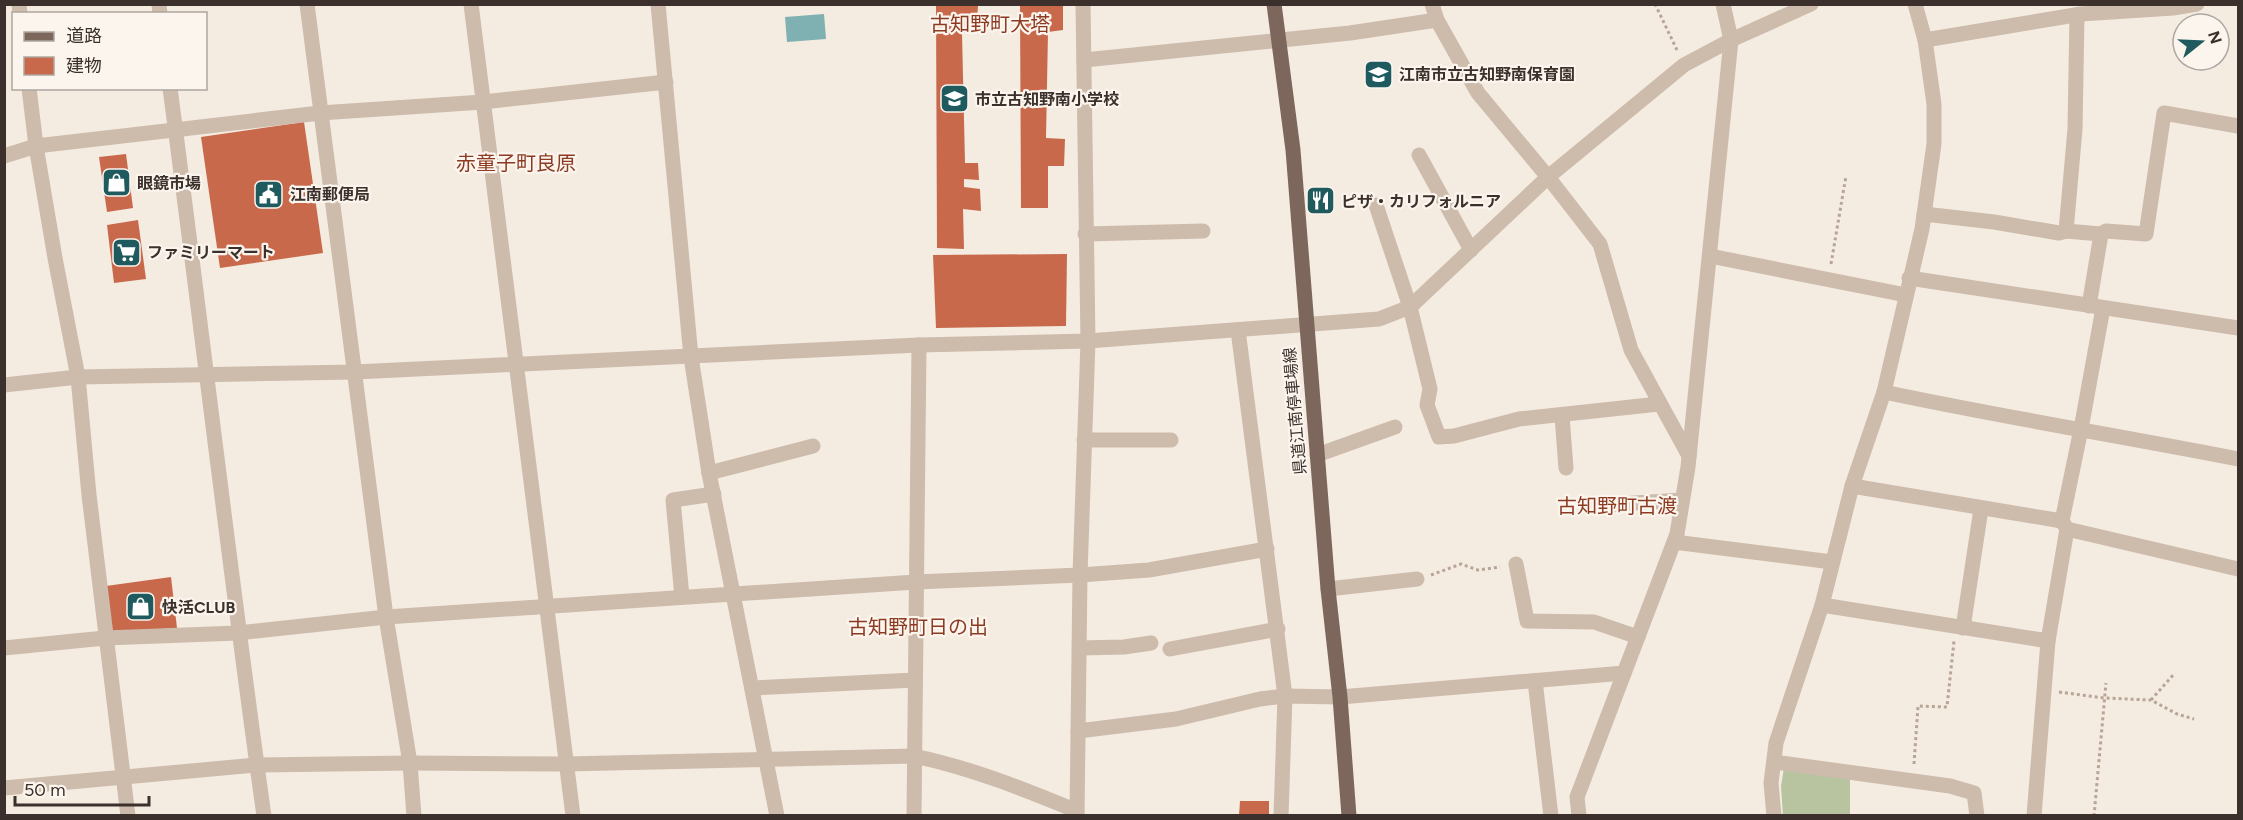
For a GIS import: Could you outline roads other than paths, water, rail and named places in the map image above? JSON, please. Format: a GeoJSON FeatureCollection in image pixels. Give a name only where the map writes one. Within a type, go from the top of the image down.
{"type":"FeatureCollection","features":[{"type":"Feature","properties":{"kind":"main road","name":"県道江南停車場線"},"geometry":{"type":"LineString","coordinates":[[1274,4],[1293,150],[1328,589],[1340,697],[1349,816]]}},
{"type":"Feature","properties":{"kind":"street"},"geometry":{"type":"LineString","coordinates":[[307,4],[386,616],[410,763],[414,816]]}},
{"type":"Feature","properties":{"kind":"street"},"geometry":{"type":"LineString","coordinates":[[471,4],[573,816]]}},
{"type":"Feature","properties":{"kind":"street"},"geometry":{"type":"LineString","coordinates":[[658,4],[691,357],[709,472],[777,816]]}},
{"type":"Feature","properties":{"kind":"street"},"geometry":{"type":"LineString","coordinates":[[4,788],[257,765],[566,764],[914,756],[948,763],[1015,785],[1077,813],[1080,575],[1088,341],[1083,4]]}},
{"type":"Feature","properties":{"kind":"street"},"geometry":{"type":"LineString","coordinates":[[1432,4],[1437,20],[1478,93],[1600,244],[1631,350],[1689,456]]}},
{"type":"Feature","properties":{"kind":"street"},"geometry":{"type":"LineString","coordinates":[[1579,816],[1577,798],[1677,534],[1689,456],[1731,40],[1723,4]]}},
{"type":"Feature","properties":{"kind":"street"},"geometry":{"type":"LineString","coordinates":[[4,385],[78,377],[355,372],[919,345],[1088,341],[1379,319],[1410,307],[1548,177],[1684,65],[1731,40],[1811,4]]}},
{"type":"Feature","properties":{"kind":"street"},"geometry":{"type":"LineString","coordinates":[[1774,816],[1771,783],[1776,743],[1822,604],[1852,486],[1884,392],[1924,214],[1934,144],[1935,104],[1925,40],[1915,4]]}},
{"type":"Feature","properties":{"kind":"street"},"geometry":{"type":"LineString","coordinates":[[1925,40],[2080,11],[2173,8],[2197,4]]}},
{"type":"Feature","properties":{"kind":"street"},"geometry":{"type":"LineString","coordinates":[[2066,231],[2075,129],[2080,11]]}},
{"type":"Feature","properties":{"kind":"street"},"geometry":{"type":"LineString","coordinates":[[1084,60],[1350,33],[1437,20]]}},
{"type":"Feature","properties":{"kind":"street"},"geometry":{"type":"LineString","coordinates":[[4,156],[36,146],[320,113],[483,102],[666,82]]}},
{"type":"Feature","properties":{"kind":"street"},"geometry":{"type":"LineString","coordinates":[[29,90],[36,146],[78,377],[105,638],[128,816]]}},
{"type":"Feature","properties":{"kind":"street"},"geometry":{"type":"LineString","coordinates":[[170,90],[208,374],[238,633],[264,816]]}},
{"type":"Feature","properties":{"kind":"street"},"geometry":{"type":"LineString","coordinates":[[1924,214],[1994,222],[2059,233],[2066,231],[2101,234],[2106,231],[2146,234],[2164,113],[2238,126]]}},
{"type":"Feature","properties":{"kind":"street"},"geometry":{"type":"LineString","coordinates":[[1419,155],[1471,250]]}},
{"type":"Feature","properties":{"kind":"street"},"geometry":{"type":"LineString","coordinates":[[1376,205],[1410,307],[1430,389],[1427,405],[1439,437],[1454,436],[1519,419],[1659,404]]}},
{"type":"Feature","properties":{"kind":"street"},"geometry":{"type":"LineString","coordinates":[[1085,234],[1203,231]]}},
{"type":"Feature","properties":{"kind":"street"},"geometry":{"type":"LineString","coordinates":[[2034,816],[2048,641],[2081,429],[2096,307],[2101,234]]}},
{"type":"Feature","properties":{"kind":"street"},"geometry":{"type":"LineString","coordinates":[[1710,256],[1906,295]]}},
{"type":"Feature","properties":{"kind":"street"},"geometry":{"type":"LineString","coordinates":[[1909,278],[2238,328]]}},
{"type":"Feature","properties":{"kind":"street"},"geometry":{"type":"LineString","coordinates":[[1238,330],[1285,696],[1281,816]]}},
{"type":"Feature","properties":{"kind":"street"},"geometry":{"type":"LineString","coordinates":[[914,816],[919,345]]}},
{"type":"Feature","properties":{"kind":"street"},"geometry":{"type":"LineString","coordinates":[[1884,392],[1976,412],[2081,429],[2238,459]]}},
{"type":"Feature","properties":{"kind":"street"},"geometry":{"type":"LineString","coordinates":[[1562,416],[1566,468]]}},
{"type":"Feature","properties":{"kind":"street"},"geometry":{"type":"LineString","coordinates":[[1317,455],[1395,427]]}},
{"type":"Feature","properties":{"kind":"street"},"geometry":{"type":"LineString","coordinates":[[1084,440],[1171,440]]}},
{"type":"Feature","properties":{"kind":"street"},"geometry":{"type":"LineString","coordinates":[[709,472],[813,446]]}},
{"type":"Feature","properties":{"kind":"street"},"geometry":{"type":"LineString","coordinates":[[1852,486],[2065,525],[2238,569]]}},
{"type":"Feature","properties":{"kind":"street"},"geometry":{"type":"LineString","coordinates":[[682,597],[673,500],[714,494]]}},
{"type":"Feature","properties":{"kind":"street"},"geometry":{"type":"LineString","coordinates":[[1587,506],[1682,500]]}},
{"type":"Feature","properties":{"kind":"street"},"geometry":{"type":"LineString","coordinates":[[1959,627],[1981,509]]}},
{"type":"Feature","properties":{"kind":"street"},"geometry":{"type":"LineString","coordinates":[[1674,542],[1832,562]]}},
{"type":"Feature","properties":{"kind":"street"},"geometry":{"type":"LineString","coordinates":[[4,648],[105,638],[238,633],[386,616],[916,582],[1149,570],[1267,549]]}},
{"type":"Feature","properties":{"kind":"street"},"geometry":{"type":"LineString","coordinates":[[1516,564],[1527,621],[1594,622],[1638,637]]}},
{"type":"Feature","properties":{"kind":"street"},"geometry":{"type":"LineString","coordinates":[[1328,589],[1417,579]]}},
{"type":"Feature","properties":{"kind":"street"},"geometry":{"type":"LineString","coordinates":[[1822,604],[2048,641]]}},
{"type":"Feature","properties":{"kind":"street"},"geometry":{"type":"LineString","coordinates":[[1170,649],[1278,630]]}},
{"type":"Feature","properties":{"kind":"street"},"geometry":{"type":"LineString","coordinates":[[1080,648],[1151,643]]}},
{"type":"Feature","properties":{"kind":"street"},"geometry":{"type":"LineString","coordinates":[[1078,731],[1176,719],[1260,699],[1285,696],[1340,697],[1624,673]]}},
{"type":"Feature","properties":{"kind":"street"},"geometry":{"type":"LineString","coordinates":[[753,688],[915,680]]}},
{"type":"Feature","properties":{"kind":"street"},"geometry":{"type":"LineString","coordinates":[[1535,681],[1551,816]]}},
{"type":"Feature","properties":{"kind":"street"},"geometry":{"type":"LineString","coordinates":[[1774,762],[1950,786],[1974,793],[1977,816]]}},
{"type":"Feature","properties":{"kind":"water"},"geometry":{"type":"Polygon","coordinates":[[[824,14],[826,39],[787,42],[785,17],[824,14]]]}},
{"type":"Feature","properties":{"kind":"place","name":"江南市立古知野南保育園"},"geometry":{"type":"Point","coordinates":[1378,74]}},
{"type":"Feature","properties":{"kind":"place","name":"市立古知野南小学校"},"geometry":{"type":"Point","coordinates":[954,99]}},
{"type":"Feature","properties":{"kind":"place","name":"眼鏡市場"},"geometry":{"type":"Point","coordinates":[116,183]}},
{"type":"Feature","properties":{"kind":"place","name":"江南郵便局"},"geometry":{"type":"Point","coordinates":[269,194]}},
{"type":"Feature","properties":{"kind":"place","name":"ピザ・カリフォルニア"},"geometry":{"type":"Point","coordinates":[1320,201]}},
{"type":"Feature","properties":{"kind":"place","name":"ファミリーマート"},"geometry":{"type":"Point","coordinates":[126,252]}},
{"type":"Feature","properties":{"kind":"place","name":"快活CLUB"},"geometry":{"type":"Point","coordinates":[141,607]}},
{"type":"Feature","properties":{"kind":"district","name":"古知野町大塔"},"geometry":{"type":"Point","coordinates":[990,24]}},
{"type":"Feature","properties":{"kind":"district","name":"赤童子町良原"},"geometry":{"type":"Point","coordinates":[516,163]}},
{"type":"Feature","properties":{"kind":"district","name":"古知野町古渡"},"geometry":{"type":"Point","coordinates":[1617,506]}},
{"type":"Feature","properties":{"kind":"district","name":"古知野町日の出"},"geometry":{"type":"Point","coordinates":[918,627]}}]}
